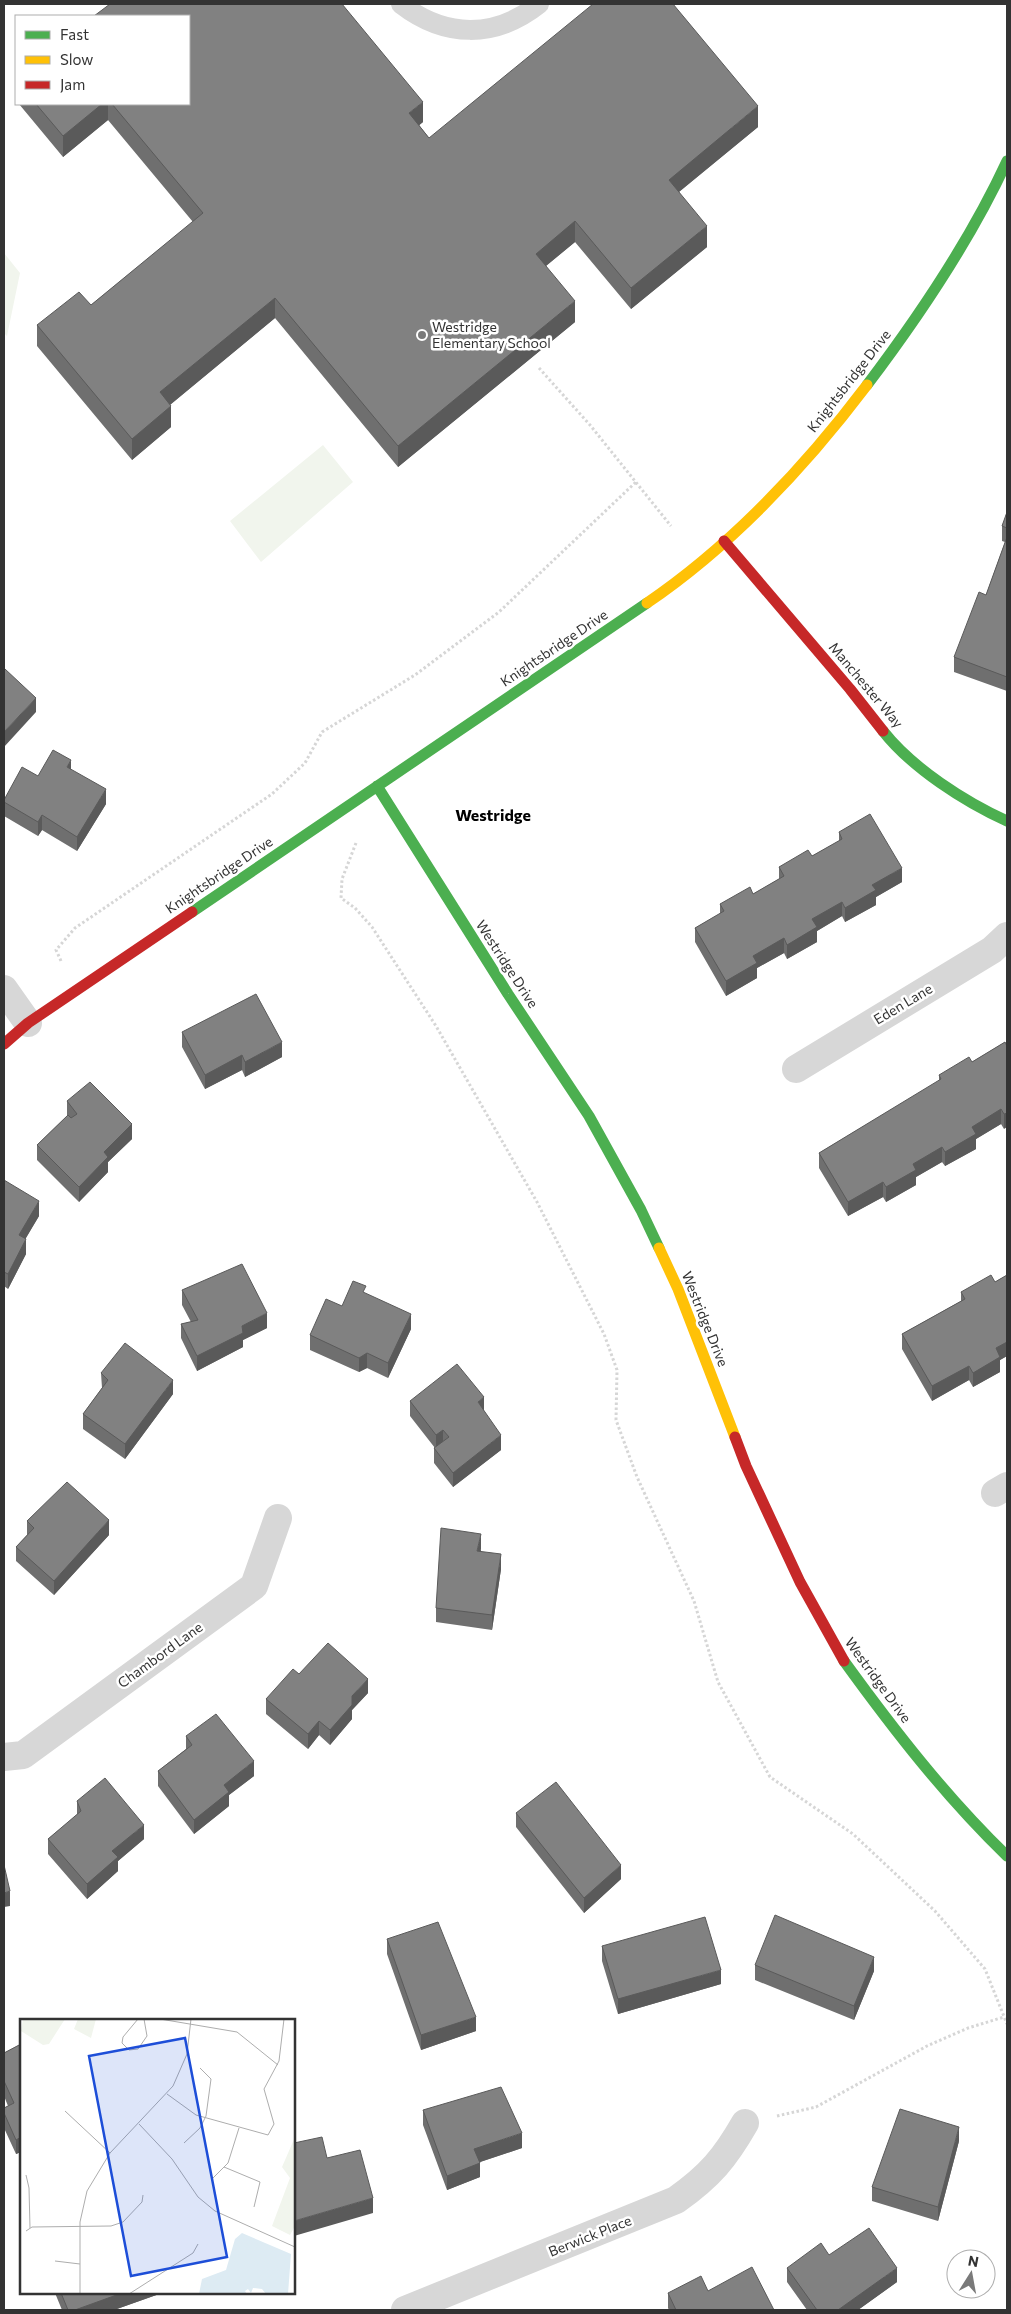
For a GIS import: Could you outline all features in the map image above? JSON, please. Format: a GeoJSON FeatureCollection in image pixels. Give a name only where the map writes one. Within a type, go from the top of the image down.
{"type":"FeatureCollection","features":[{"type":"Feature","properties":{"kind":"street","name":"Knightsbridge Drive"},"geometry":{"type":"LineString","coordinates":[[4,1044],[28,1023],[666,590],[724,541],[797,471],[860,396],[895,349],[959,251],[1007,161]]}},
{"type":"Feature","properties":{"kind":"street","name":"Manchester Way"},"geometry":{"type":"LineString","coordinates":[[724,541],[850,689],[886,735],[929,775],[978,808],[1007,821]]}},
{"type":"Feature","properties":{"kind":"street","name":"Westridge Drive"},"geometry":{"type":"LineString","coordinates":[[377,786],[508,994],[588,1116],[641,1210],[678,1289],[746,1466],[800,1582],[836,1649],[902,1740],[975,1825],[1007,1856]]}},
{"type":"Feature","properties":{"kind":"street","name":"Eden Lane"},"geometry":{"type":"LineString","coordinates":[[796,1068],[992,950],[1007,936]]}},
{"type":"Feature","properties":{"kind":"street"},"geometry":{"type":"LineString","coordinates":[[4,989],[28,1023]]}},
{"type":"Feature","properties":{"kind":"street","name":"Chambord Lane"},"geometry":{"type":"LineString","coordinates":[[4,1757],[23,1755],[254,1586],[278,1518]]}},
{"type":"Feature","properties":{"kind":"street","name":"Berwick Place"},"geometry":{"type":"LineString","coordinates":[[405,2310],[676,2200],[701,2183],[726,2155],[745,2123]]}},
{"type":"Feature","properties":{"kind":"lane"},"geometry":{"type":"LineString","coordinates":[[401,4],[417,16],[444,28],[468,30],[492,28],[514,20],[539,4]]}},
{"type":"Feature","properties":{"kind":"path"},"geometry":{"type":"LineString","coordinates":[[539,368],[637,481],[671,526]]}},
{"type":"Feature","properties":{"kind":"path"},"geometry":{"type":"LineString","coordinates":[[78,989],[56,950],[76,928],[272,794],[306,763],[322,732],[415,675],[499,612],[637,481]]}},
{"type":"Feature","properties":{"kind":"path"},"geometry":{"type":"LineString","coordinates":[[356,842],[342,879],[341,898],[355,908],[372,927],[436,1026],[537,1202],[604,1334],[617,1370],[616,1420],[637,1477],[694,1601],[722,1691],[770,1777],[853,1834],[935,1911],[985,1969],[1007,2024]]}},
{"type":"Feature","properties":{"kind":"path"},"geometry":{"type":"LineString","coordinates":[[745,2123],[816,2107],[927,2046],[968,2028],[1004,2017]]}},
{"type":"Feature","properties":{"kind":"shaded area"},"geometry":{"type":"Polygon","coordinates":[[[4,253],[20,273],[7,336],[4,333],[4,253]]]}},
{"type":"Feature","properties":{"kind":"shaded area"},"geometry":{"type":"Polygon","coordinates":[[[323,445],[353,482],[261,562],[230,521],[323,445]]]}},
{"type":"Feature","properties":{"kind":"building"},"geometry":{"type":"Polygon","coordinates":[[[110,4],[342,4],[423,102],[409,113],[429,138],[593,4],[673,4],[758,106],[669,180],[707,226],[631,288],[575,221],[536,254],[575,301],[398,446],[275,298],[160,392],[171,406],[132,439],[37,325],[79,292],[91,305],[203,213],[113,105],[190,105],[190,15],[95,15],[110,4]]]}},
{"type":"Feature","properties":{"kind":"building"},"geometry":{"type":"Polygon","coordinates":[[[37,105],[101,105],[63,136],[37,105]]]}},
{"type":"Feature","properties":{"kind":"building"},"geometry":{"type":"Polygon","coordinates":[[[1007,512],[1007,528],[1002,526],[1007,512]]]}},
{"type":"Feature","properties":{"kind":"building"},"geometry":{"type":"Polygon","coordinates":[[[1007,537],[1007,677],[954,657],[979,592],[986,595],[1007,537]]]}},
{"type":"Feature","properties":{"kind":"building"},"geometry":{"type":"Polygon","coordinates":[[[4,670],[36,698],[4,732],[4,670]]]}},
{"type":"Feature","properties":{"kind":"building"},"geometry":{"type":"Polygon","coordinates":[[[53,750],[71,760],[67,767],[106,789],[77,837],[42,815],[38,822],[4,802],[22,767],[38,776],[53,750]]]}},
{"type":"Feature","properties":{"kind":"building"},"geometry":{"type":"Polygon","coordinates":[[[870,814],[902,868],[872,885],[876,890],[845,908],[842,902],[812,919],[817,927],[787,945],[784,938],[753,956],[757,963],[726,981],[695,928],[724,911],[720,904],[750,887],[753,894],[784,876],[779,867],[808,850],[812,856],[842,839],[839,832],[870,814]]]}},
{"type":"Feature","properties":{"kind":"building"},"geometry":{"type":"Polygon","coordinates":[[[256,994],[282,1042],[245,1062],[242,1055],[205,1075],[182,1032],[256,994]]]}},
{"type":"Feature","properties":{"kind":"building"},"geometry":{"type":"Polygon","coordinates":[[[1005,1042],[1007,1046],[1007,1113],[1004,1114],[1001,1109],[972,1127],[976,1134],[945,1152],[942,1147],[913,1164],[916,1170],[886,1187],[883,1182],[848,1202],[819,1153],[941,1079],[939,1075],[969,1057],[972,1062],[1005,1042]]]}},
{"type":"Feature","properties":{"kind":"building"},"geometry":{"type":"Polygon","coordinates":[[[90,1082],[132,1124],[104,1152],[108,1157],[79,1187],[37,1145],[68,1115],[71,1118],[77,1114],[67,1101],[90,1082]]]}},
{"type":"Feature","properties":{"kind":"building"},"geometry":{"type":"Polygon","coordinates":[[[4,1180],[39,1201],[19,1235],[26,1239],[8,1274],[4,1272],[4,1180]]]}},
{"type":"Feature","properties":{"kind":"building"},"geometry":{"type":"Polygon","coordinates":[[[242,1264],[267,1313],[242,1326],[243,1333],[197,1356],[181,1324],[198,1320],[182,1290],[242,1264]]]}},
{"type":"Feature","properties":{"kind":"building"},"geometry":{"type":"Polygon","coordinates":[[[991,1275],[995,1282],[1007,1275],[1007,1342],[996,1348],[1000,1357],[973,1373],[969,1366],[932,1386],[902,1334],[965,1299],[961,1292],[991,1275]]]}},
{"type":"Feature","properties":{"kind":"building"},"geometry":{"type":"Polygon","coordinates":[[[353,1281],[366,1286],[363,1292],[411,1314],[388,1363],[367,1353],[359,1358],[310,1335],[326,1299],[342,1306],[353,1281]]]}},
{"type":"Feature","properties":{"kind":"building"},"geometry":{"type":"Polygon","coordinates":[[[125,1343],[173,1380],[125,1444],[83,1414],[108,1380],[101,1373],[125,1343]]]}},
{"type":"Feature","properties":{"kind":"building"},"geometry":{"type":"Polygon","coordinates":[[[457,1364],[484,1397],[478,1402],[501,1435],[453,1473],[434,1448],[449,1437],[443,1430],[436,1435],[410,1401],[457,1364]]]}},
{"type":"Feature","properties":{"kind":"building"},"geometry":{"type":"Polygon","coordinates":[[[67,1482],[109,1520],[54,1581],[16,1547],[34,1528],[27,1521],[67,1482]]]}},
{"type":"Feature","properties":{"kind":"building"},"geometry":{"type":"Polygon","coordinates":[[[441,1528],[481,1534],[477,1551],[501,1554],[492,1615],[436,1608],[441,1528]]]}},
{"type":"Feature","properties":{"kind":"building"},"geometry":{"type":"Polygon","coordinates":[[[328,1643],[368,1679],[352,1696],[352,1705],[330,1730],[319,1721],[308,1734],[266,1699],[293,1669],[299,1674],[328,1643]]]}},
{"type":"Feature","properties":{"kind":"building"},"geometry":{"type":"Polygon","coordinates":[[[216,1714],[254,1761],[224,1785],[229,1792],[194,1820],[158,1771],[192,1745],[186,1736],[216,1714]]]}},
{"type":"Feature","properties":{"kind":"building"},"geometry":{"type":"Polygon","coordinates":[[[105,1778],[144,1825],[112,1851],[118,1857],[87,1884],[48,1839],[81,1811],[77,1801],[105,1778]]]}},
{"type":"Feature","properties":{"kind":"building"},"geometry":{"type":"Polygon","coordinates":[[[556,1782],[621,1865],[584,1898],[516,1813],[556,1782]]]}},
{"type":"Feature","properties":{"kind":"building"},"geometry":{"type":"Polygon","coordinates":[[[4,1865],[10,1891],[4,1893],[4,1865]]]}},
{"type":"Feature","properties":{"kind":"building"},"geometry":{"type":"Polygon","coordinates":[[[775,1915],[874,1957],[854,2006],[755,1965],[775,1915]]]}},
{"type":"Feature","properties":{"kind":"building"},"geometry":{"type":"Polygon","coordinates":[[[705,1917],[721,1970],[618,1999],[602,1946],[705,1917]]]}},
{"type":"Feature","properties":{"kind":"building"},"geometry":{"type":"Polygon","coordinates":[[[438,1922],[476,2017],[421,2035],[387,1939],[438,1922]]]}},
{"type":"Feature","properties":{"kind":"building"},"geometry":{"type":"Polygon","coordinates":[[[20,2045],[20,2138],[16,2140],[4,2113],[4,2108],[14,2103],[4,2081],[4,2053],[20,2045]]]}},
{"type":"Feature","properties":{"kind":"building"},"geometry":{"type":"Polygon","coordinates":[[[501,2087],[522,2133],[474,2149],[480,2163],[447,2176],[423,2110],[501,2087]]]}},
{"type":"Feature","properties":{"kind":"building"},"geometry":{"type":"Polygon","coordinates":[[[900,2109],[959,2127],[938,2207],[872,2187],[900,2109]]]}},
{"type":"Feature","properties":{"kind":"building"},"geometry":{"type":"Polygon","coordinates":[[[322,2137],[327,2158],[360,2150],[373,2198],[295,2221],[295,2143],[322,2137]]]}},
{"type":"Feature","properties":{"kind":"building"},"geometry":{"type":"Polygon","coordinates":[[[869,2228],[897,2268],[838,2310],[817,2310],[787,2268],[821,2243],[829,2255],[869,2228]]]}},
{"type":"Feature","properties":{"kind":"building"},"geometry":{"type":"Polygon","coordinates":[[[752,2267],[774,2310],[676,2310],[668,2293],[701,2276],[708,2291],[752,2267]]]}},
{"type":"Feature","properties":{"kind":"building"},"geometry":{"type":"Polygon","coordinates":[[[61,2294],[119,2294],[75,2310],[68,2310],[61,2294]]]}},
{"type":"Feature","properties":{"kind":"traffic: fast"},"geometry":{"type":"LineString","coordinates":[[867,385],[943,277],[977,220],[1007,161]]}},
{"type":"Feature","properties":{"kind":"traffic: fast"},"geometry":{"type":"LineString","coordinates":[[192,912],[647,603]]}},
{"type":"Feature","properties":{"kind":"traffic: fast"},"geometry":{"type":"LineString","coordinates":[[883,731],[909,758],[940,783],[1007,821]]}},
{"type":"Feature","properties":{"kind":"traffic: fast"},"geometry":{"type":"LineString","coordinates":[[377,786],[508,994],[589,1116],[641,1210],[659,1248]]}},
{"type":"Feature","properties":{"kind":"traffic: fast"},"geometry":{"type":"LineString","coordinates":[[844,1661],[921,1762],[1007,1856]]}},
{"type":"Feature","properties":{"kind":"traffic: slow"},"geometry":{"type":"LineString","coordinates":[[647,603],[709,556],[766,503],[818,446],[867,385]]}},
{"type":"Feature","properties":{"kind":"traffic: slow"},"geometry":{"type":"LineString","coordinates":[[659,1248],[678,1289],[735,1437]]}},
{"type":"Feature","properties":{"kind":"traffic: jam"},"geometry":{"type":"LineString","coordinates":[[724,541],[850,689],[883,731]]}},
{"type":"Feature","properties":{"kind":"traffic: jam"},"geometry":{"type":"LineString","coordinates":[[4,1044],[28,1023],[192,912]]}},
{"type":"Feature","properties":{"kind":"traffic: jam"},"geometry":{"type":"LineString","coordinates":[[735,1437],[746,1466],[800,1582],[844,1661]]}},
{"type":"Feature","properties":{"kind":"place","name":"Westridge Elementary School"},"geometry":{"type":"Point","coordinates":[422,335]}},
{"type":"Feature","properties":{"kind":"district","name":"Westridge"},"geometry":{"type":"Point","coordinates":[493,815]}}]}
